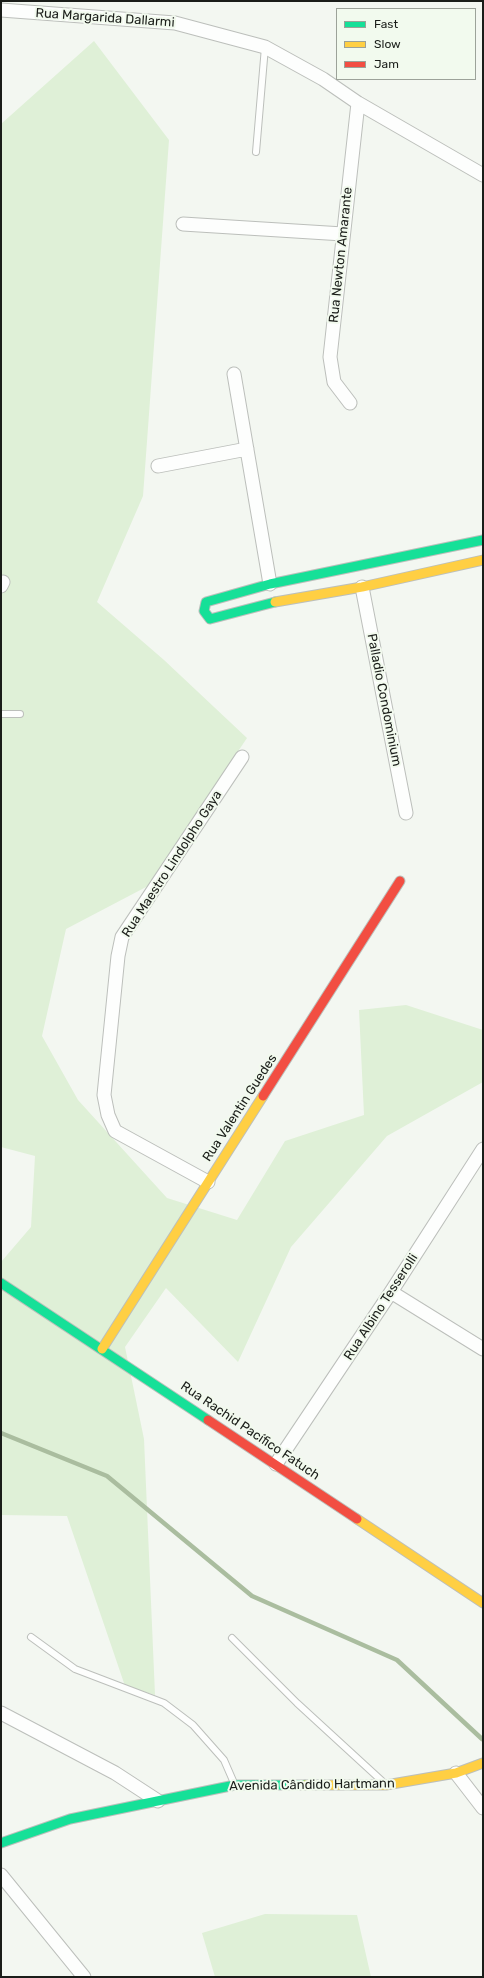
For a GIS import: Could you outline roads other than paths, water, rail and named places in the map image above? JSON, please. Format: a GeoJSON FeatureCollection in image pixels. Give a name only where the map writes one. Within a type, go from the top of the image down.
{"type":"FeatureCollection","features":[{"type":"Feature","properties":{"kind":"street","name":"Rua Margarida Dallarmi"},"geometry":{"type":"LineString","coordinates":[[1,10],[175,23],[265,46],[323,79],[358,103],[483,175]]}},
{"type":"Feature","properties":{"kind":"street","name":"Rua Newton Amarante"},"geometry":{"type":"LineString","coordinates":[[350,403],[334,382],[330,356],[358,103]]}},
{"type":"Feature","properties":{"kind":"street"},"geometry":{"type":"LineString","coordinates":[[183,224],[321,231],[343,234]]}},
{"type":"Feature","properties":{"kind":"street"},"geometry":{"type":"LineString","coordinates":[[234,374],[270,584]]}},
{"type":"Feature","properties":{"kind":"street"},"geometry":{"type":"LineString","coordinates":[[158,466],[247,449]]}},
{"type":"Feature","properties":{"kind":"street"},"geometry":{"type":"LineString","coordinates":[[483,540],[270,584],[206,602],[204,611],[210,619],[274,602],[362,587],[456,564],[483,560]]}},
{"type":"Feature","properties":{"kind":"street"},"geometry":{"type":"LineString","coordinates":[[452,546],[456,564]]}},
{"type":"Feature","properties":{"kind":"street","name":"Palladio Condominium"},"geometry":{"type":"LineString","coordinates":[[362,587],[406,814]]}},
{"type":"Feature","properties":{"kind":"street","name":"Rua Maestro Lindolpho Gaya"},"geometry":{"type":"LineString","coordinates":[[208,1182],[115,1131],[108,1115],[104,1095],[118,956],[122,937],[242,757]]}},
{"type":"Feature","properties":{"kind":"street","name":"Rua Valentin Guedes"},"geometry":{"type":"LineString","coordinates":[[102,1349],[400,881]]}},
{"type":"Feature","properties":{"kind":"street","name":"Rua Albino Tesserolli"},"geometry":{"type":"LineString","coordinates":[[276,1464],[391,1292],[483,1148]]}},
{"type":"Feature","properties":{"kind":"street","name":"Rua Rachid Pacífico Fatuch"},"geometry":{"type":"LineString","coordinates":[[1,1284],[276,1464],[483,1603]]}},
{"type":"Feature","properties":{"kind":"street"},"geometry":{"type":"LineString","coordinates":[[391,1292],[483,1349]]}},
{"type":"Feature","properties":{"kind":"street"},"geometry":{"type":"LineString","coordinates":[[1,1713],[115,1773],[158,1801]]}},
{"type":"Feature","properties":{"kind":"street","name":"Avenida Cândido Hartmann"},"geometry":{"type":"LineString","coordinates":[[1,1843],[70,1818],[235,1784],[386,1785],[456,1773],[483,1763]]}},
{"type":"Feature","properties":{"kind":"street"},"geometry":{"type":"LineString","coordinates":[[456,1773],[483,1808]]}},
{"type":"Feature","properties":{"kind":"street"},"geometry":{"type":"LineString","coordinates":[[1,1875],[84,1977]]}},
{"type":"Feature","properties":{"kind":"lane"},"geometry":{"type":"LineString","coordinates":[[256,152],[265,46]]}},
{"type":"Feature","properties":{"kind":"lane"},"geometry":{"type":"LineString","coordinates":[[1,714],[20,714]]}},
{"type":"Feature","properties":{"kind":"lane"},"geometry":{"type":"LineString","coordinates":[[31,1637],[75,1669],[164,1703],[193,1725],[224,1760],[235,1784]]}},
{"type":"Feature","properties":{"kind":"lane"},"geometry":{"type":"LineString","coordinates":[[232,1638],[297,1703],[386,1785]]}},
{"type":"Feature","properties":{"kind":"waterway"},"geometry":{"type":"LineString","coordinates":[[1,1433],[107,1476],[252,1596],[397,1660],[482,1739]]}}]}
